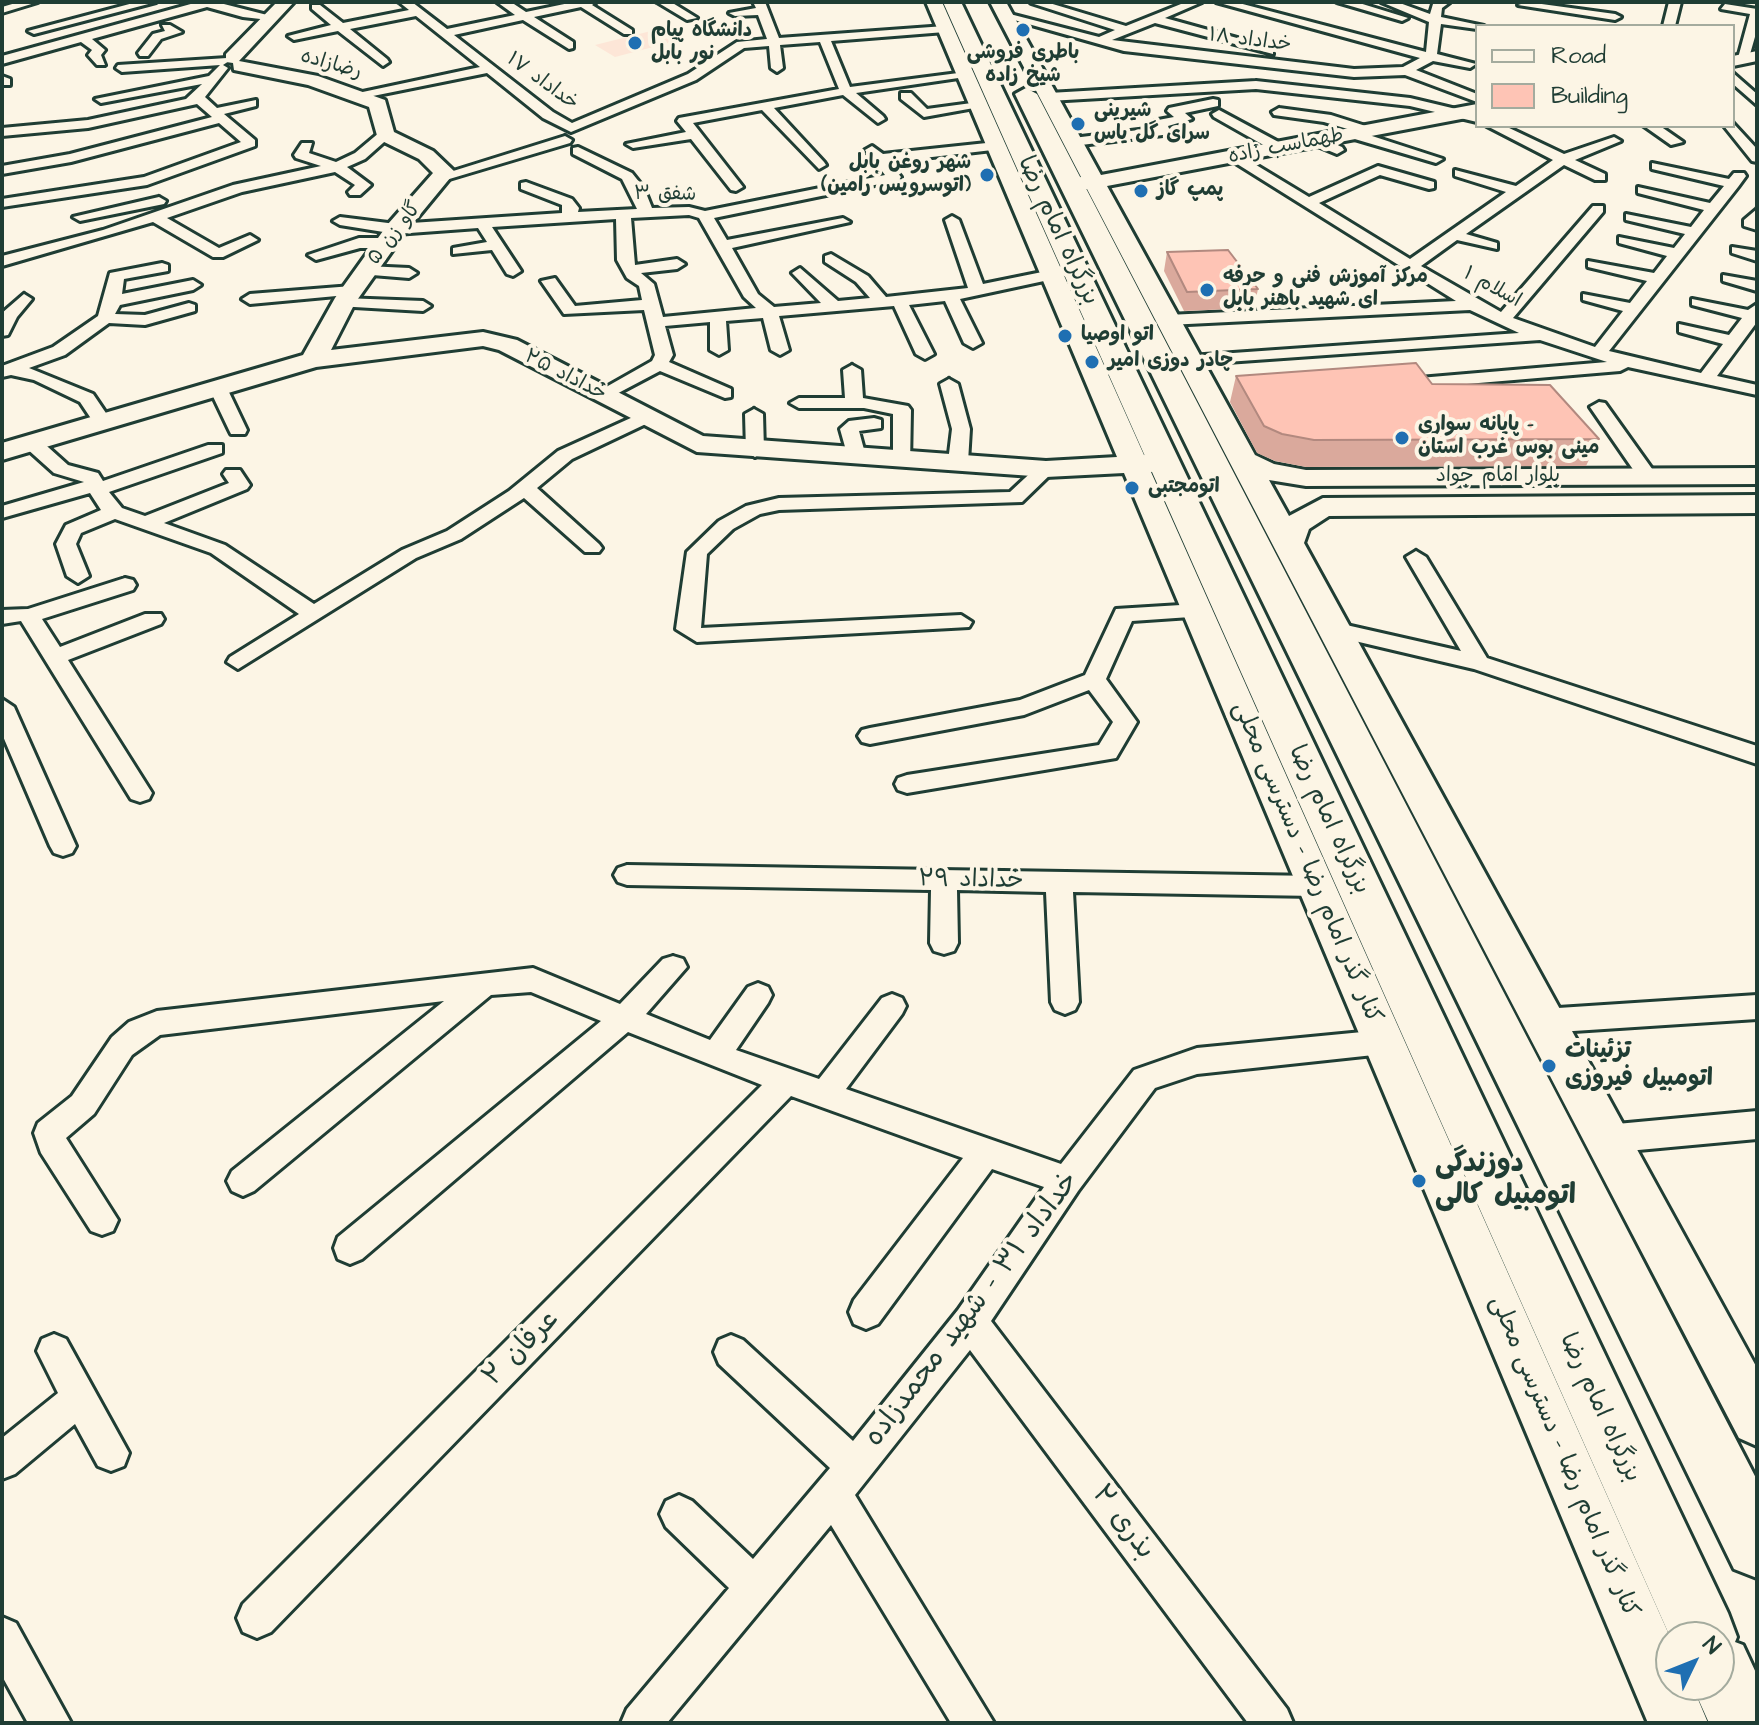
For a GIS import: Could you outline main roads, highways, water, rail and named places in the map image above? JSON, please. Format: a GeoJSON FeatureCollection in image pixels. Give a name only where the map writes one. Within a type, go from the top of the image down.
{"type":"FeatureCollection","features":[{"type":"Feature","properties":{"kind":"highway","name":"بزرگراه امام رضا"},"geometry":{"type":"LineString","coordinates":[[969,27],[1036,87],[1083,184],[1113,266],[1757,1546]]}},
{"type":"Feature","properties":{"kind":"highway","name":"بزرگراه امام رضا"},"geometry":{"type":"LineString","coordinates":[[969,27],[1087,325],[1149,464],[1308,775],[1697,1621]]}},
{"type":"Feature","properties":{"kind":"highway"},"geometry":{"type":"LineString","coordinates":[[1703,1701],[1744,1723]]}},
{"type":"Feature","properties":{"kind":"main road","name":"رضازاده"},"geometry":{"type":"LineString","coordinates":[[286,2],[226,66],[312,80],[363,96],[378,104],[385,135]]}},
{"type":"Feature","properties":{"kind":"main road"},"geometry":{"type":"LineString","coordinates":[[969,27],[996,146],[1052,275],[1087,325]]}},
{"type":"Feature","properties":{"kind":"main road"},"geometry":{"type":"LineString","coordinates":[[1036,87],[1073,142],[1083,184],[1162,308],[1190,361],[1217,396],[1242,459],[1757,1420]]}},
{"type":"Feature","properties":{"kind":"main road","name":"طهماسب زاده"},"geometry":{"type":"LineString","coordinates":[[1083,184],[1279,148],[1328,145],[1360,133],[1474,109]]}},
{"type":"Feature","properties":{"kind":"main road","name":"گاو زن ۵"},"geometry":{"type":"LineString","coordinates":[[313,360],[347,297],[445,172],[426,155],[385,135]]}},
{"type":"Feature","properties":{"kind":"main road"},"geometry":{"type":"LineString","coordinates":[[1113,266],[1162,308]]}},
{"type":"Feature","properties":{"kind":"main road","name":"خداداد ۲۵"},"geometry":{"type":"LineString","coordinates":[[2,452],[313,360],[429,343],[483,339],[508,345],[697,444],[755,451],[1046,469],[1149,464]]}},
{"type":"Feature","properties":{"kind":"main road","name":"بلوار امام جواد"},"geometry":{"type":"LineString","coordinates":[[1242,459],[1266,471],[1306,478],[1757,476]]}},
{"type":"Feature","properties":{"kind":"main road","name":"کنار گذر امام رضا - دسترسی محلی"},"geometry":{"type":"LineString","coordinates":[[1149,464],[1197,611],[1383,1042],[1655,1625]]}},
{"type":"Feature","properties":{"kind":"main road"},"geometry":{"type":"LineString","coordinates":[[1306,478],[1293,481],[1288,492],[1300,503],[1323,507]]}},
{"type":"Feature","properties":{"kind":"main road","name":"بلوار امام جواد"},"geometry":{"type":"LineString","coordinates":[[1323,507],[1757,504]]}},
{"type":"Feature","properties":{"kind":"main road"},"geometry":{"type":"LineString","coordinates":[[1288,545],[1296,524],[1323,507]]}},
{"type":"Feature","properties":{"kind":"main road"},"geometry":{"type":"LineString","coordinates":[[1237,704],[1308,775]]}},
{"type":"Feature","properties":{"kind":"main road"},"geometry":{"type":"LineString","coordinates":[[1413,778],[1423,882]]}},
{"type":"Feature","properties":{"kind":"main road"},"geometry":{"type":"LineString","coordinates":[[1383,1042],[1427,1035]]}},
{"type":"Feature","properties":{"kind":"main road"},"geometry":{"type":"LineString","coordinates":[[1638,1494],[1669,1621]]}},
{"type":"Feature","properties":{"kind":"place","name":"باطری فروشی شیخ زاده"},"geometry":{"type":"Point","coordinates":[1023,30]}},
{"type":"Feature","properties":{"kind":"place","name":"دانشگاه پیام نور بابل"},"geometry":{"type":"Point","coordinates":[635,43]}},
{"type":"Feature","properties":{"kind":"place","name":"شیرینی سرای گل یاس"},"geometry":{"type":"Point","coordinates":[1078,124]}},
{"type":"Feature","properties":{"kind":"place","name":"شهر روغن بابل (اتوسرویس رامین)"},"geometry":{"type":"Point","coordinates":[987,175]}},
{"type":"Feature","properties":{"kind":"place","name":"پمپ گاز"},"geometry":{"type":"Point","coordinates":[1141,191]}},
{"type":"Feature","properties":{"kind":"place","name":"مرکز آموزش فنی و حرفه ای شهید باهنر بابل"},"geometry":{"type":"Point","coordinates":[1207,290]}},
{"type":"Feature","properties":{"kind":"place","name":"اتو اوصیا"},"geometry":{"type":"Point","coordinates":[1065,336]}},
{"type":"Feature","properties":{"kind":"place","name":"چادر دوزی امیر"},"geometry":{"type":"Point","coordinates":[1092,362]}},
{"type":"Feature","properties":{"kind":"place","name":"پایانه سواری - مینی بوس غرب استان"},"geometry":{"type":"Point","coordinates":[1402,438]}},
{"type":"Feature","properties":{"kind":"place","name":"اتومجتبی"},"geometry":{"type":"Point","coordinates":[1132,488]}},
{"type":"Feature","properties":{"kind":"place","name":"تزئینات اتومبیل فیروزی"},"geometry":{"type":"Point","coordinates":[1549,1066]}},
{"type":"Feature","properties":{"kind":"place","name":"دوزندگی اتومبیل کالی"},"geometry":{"type":"Point","coordinates":[1419,1181]}}]}
